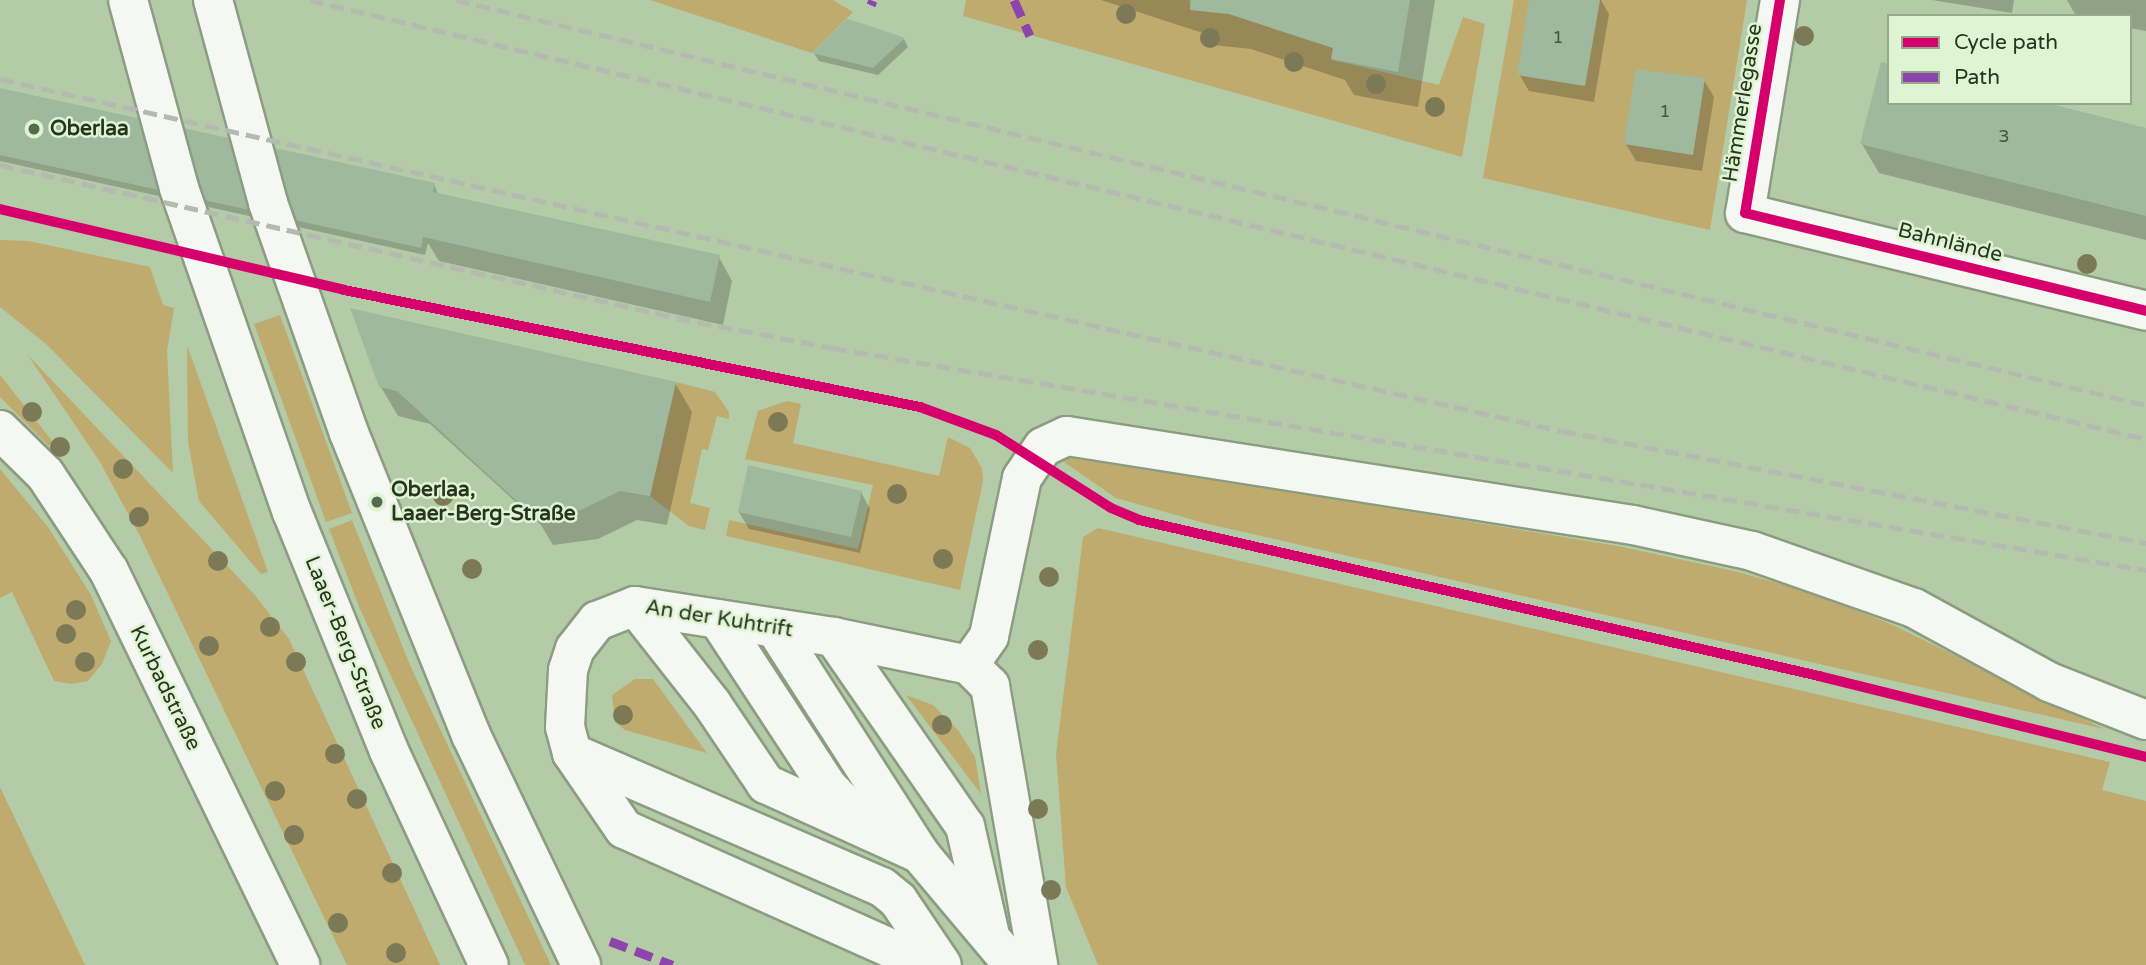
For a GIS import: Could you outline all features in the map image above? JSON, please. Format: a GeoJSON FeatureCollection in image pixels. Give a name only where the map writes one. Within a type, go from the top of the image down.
{"type":"FeatureCollection","features":[{"type":"Feature","properties":{"kind":"main road","name":"Laaer-Berg-Straße"},"geometry":{"type":"LineString","coordinates":[[128,0],[179,188],[220,312],[349,658],[489,965]]}},
{"type":"Feature","properties":{"kind":"main road"},"geometry":{"type":"LineString","coordinates":[[213,0],[268,203],[314,334],[471,735],[581,965]]}},
{"type":"Feature","properties":{"kind":"main road","name":"Hämmerlegasse"},"geometry":{"type":"LineString","coordinates":[[1745,213],[1780,0]]}},
{"type":"Feature","properties":{"kind":"main road","name":"Bahnlände"},"geometry":{"type":"LineString","coordinates":[[1745,213],[2146,311]]}},
{"type":"Feature","properties":{"kind":"main road","name":"Kurbadstraße"},"geometry":{"type":"LineString","coordinates":[[0,430],[45,474],[109,571],[300,965]]}},
{"type":"Feature","properties":{"kind":"main road"},"geometry":{"type":"LineString","coordinates":[[1038,965],[990,686],[969,665],[989,636],[1022,478],[1043,447],[1067,436],[1633,525],[1752,551],[1914,608],[2049,682],[2146,720]]}},
{"type":"Feature","properties":{"kind":"main road"},"geometry":{"type":"LineString","coordinates":[[635,606],[712,704],[766,784],[920,854]]}},
{"type":"Feature","properties":{"kind":"main road","name":"An der Kuhtrift"},"geometry":{"type":"LineString","coordinates":[[928,965],[624,829],[572,753],[565,727],[568,670],[575,649],[597,621],[635,606],[834,637],[969,665]]}},
{"type":"Feature","properties":{"kind":"main road"},"geometry":{"type":"LineString","coordinates":[[718,619],[828,787],[874,835]]}},
{"type":"Feature","properties":{"kind":"main road"},"geometry":{"type":"LineString","coordinates":[[775,628],[920,854],[1013,965]]}},
{"type":"Feature","properties":{"kind":"main road"},"geometry":{"type":"LineString","coordinates":[[834,637],[965,826],[989,934]]}},
{"type":"Feature","properties":{"kind":"main road"},"geometry":{"type":"LineString","coordinates":[[572,753],[635,776],[882,887],[898,900],[942,965]]}},
{"type":"Feature","properties":{"kind":"shaded area"},"geometry":{"type":"Polygon","coordinates":[[[650,0],[833,0],[853,12],[812,53],[650,0]]]}},
{"type":"Feature","properties":{"kind":"shaded area"},"geometry":{"type":"Polygon","coordinates":[[[966,0],[1189,0],[1191,10],[1229,14],[1333,48],[1332,60],[1439,85],[1463,17],[1485,24],[1462,157],[963,16],[966,0]]]}},
{"type":"Feature","properties":{"kind":"shaded area"},"geometry":{"type":"Polygon","coordinates":[[[1514,0],[1747,0],[1710,230],[1483,178],[1514,0]]]}},
{"type":"Feature","properties":{"kind":"shaded area"},"geometry":{"type":"Polygon","coordinates":[[[0,240],[29,241],[150,267],[163,305],[174,308],[167,351],[173,473],[46,344],[0,307],[0,240]]]}},
{"type":"Feature","properties":{"kind":"shaded area"},"geometry":{"type":"Polygon","coordinates":[[[280,315],[352,513],[326,522],[254,324],[280,315]]]}},
{"type":"Feature","properties":{"kind":"shaded area"},"geometry":{"type":"Polygon","coordinates":[[[187,345],[268,572],[261,574],[199,501],[188,442],[187,345]]]}},
{"type":"Feature","properties":{"kind":"shaded area"},"geometry":{"type":"Polygon","coordinates":[[[27,354],[254,594],[289,639],[440,965],[347,965],[140,536],[100,462],[27,354]]]}},
{"type":"Feature","properties":{"kind":"shaded area"},"geometry":{"type":"Polygon","coordinates":[[[0,375],[53,442],[49,446],[0,397],[0,375]]]}},
{"type":"Feature","properties":{"kind":"shaded area"},"geometry":{"type":"Polygon","coordinates":[[[676,382],[715,392],[729,412],[729,419],[717,416],[708,450],[702,449],[690,503],[710,508],[705,530],[689,526],[650,496],[676,382]]]}},
{"type":"Feature","properties":{"kind":"shaded area"},"geometry":{"type":"Polygon","coordinates":[[[787,401],[801,404],[793,443],[939,476],[948,437],[970,448],[982,468],[983,481],[960,590],[726,536],[729,520],[858,549],[873,485],[745,459],[758,411],[787,401]]]}},
{"type":"Feature","properties":{"kind":"shaded area"},"geometry":{"type":"Polygon","coordinates":[[[1078,457],[1618,546],[1734,571],[1813,593],[1895,626],[2104,729],[1204,523],[1116,498],[1061,460],[1078,457]]]}},
{"type":"Feature","properties":{"kind":"shaded area"},"geometry":{"type":"Polygon","coordinates":[[[0,469],[48,527],[91,595],[111,641],[102,664],[88,681],[71,684],[54,681],[12,592],[0,598],[0,469]]]}},
{"type":"Feature","properties":{"kind":"shaded area"},"geometry":{"type":"Polygon","coordinates":[[[352,520],[410,665],[551,965],[525,965],[360,609],[329,529],[352,520]]]}},
{"type":"Feature","properties":{"kind":"shaded area"},"geometry":{"type":"Polygon","coordinates":[[[1098,528],[2110,762],[2102,790],[2146,801],[2146,965],[1098,965],[1066,887],[1056,754],[1083,537],[1098,528]]]}},
{"type":"Feature","properties":{"kind":"shaded area"},"geometry":{"type":"Polygon","coordinates":[[[635,679],[653,679],[707,753],[625,730],[615,722],[612,695],[635,679]]]}},
{"type":"Feature","properties":{"kind":"shaded area"},"geometry":{"type":"Polygon","coordinates":[[[906,695],[933,705],[958,730],[975,757],[981,794],[906,695]]]}},
{"type":"Feature","properties":{"kind":"shaded area"},"geometry":{"type":"Polygon","coordinates":[[[0,787],[85,965],[0,965],[0,787]]]}},
{"type":"Feature","properties":{"kind":"building"},"geometry":{"type":"Polygon","coordinates":[[[1191,0],[1410,0],[1398,72],[1331,59],[1333,48],[1229,14],[1190,10],[1191,0]]]}},
{"type":"Feature","properties":{"kind":"building"},"geometry":{"type":"Polygon","coordinates":[[[1529,0],[1600,0],[1585,86],[1517,75],[1529,0]]]}},
{"type":"Feature","properties":{"kind":"building"},"geometry":{"type":"Polygon","coordinates":[[[847,19],[905,38],[873,68],[812,53],[847,19]]]}},
{"type":"Feature","properties":{"kind":"building"},"geometry":{"type":"Polygon","coordinates":[[[1881,62],[1887,64],[1887,105],[2055,105],[2146,128],[2146,216],[1860,144],[1881,62]]]}},
{"type":"Feature","properties":{"kind":"building"},"geometry":{"type":"Polygon","coordinates":[[[1636,69],[1705,78],[1693,155],[1624,144],[1636,69]]]}},
{"type":"Feature","properties":{"kind":"building"},"geometry":{"type":"Polygon","coordinates":[[[0,88],[435,183],[433,192],[720,255],[710,302],[423,237],[421,248],[0,155],[0,88]]]}},
{"type":"Feature","properties":{"kind":"building"},"geometry":{"type":"Polygon","coordinates":[[[350,308],[676,382],[650,496],[620,491],[581,510],[534,517],[397,391],[379,387],[350,308]]]}},
{"type":"Feature","properties":{"kind":"building"},"geometry":{"type":"Polygon","coordinates":[[[748,465],[862,491],[851,537],[738,512],[748,465]]]}},
{"type":"Feature","properties":{"kind":"railway"},"geometry":{"type":"LineString","coordinates":[[310,0],[2146,439]]}},
{"type":"Feature","properties":{"kind":"railway"},"geometry":{"type":"LineString","coordinates":[[456,0],[2146,405]]}},
{"type":"Feature","properties":{"kind":"railway"},"geometry":{"type":"LineString","coordinates":[[0,79],[1562,431],[2146,543]]}},
{"type":"Feature","properties":{"kind":"railway"},"geometry":{"type":"LineString","coordinates":[[0,165],[677,318],[833,348],[2146,570]]}},
{"type":"Feature","properties":{"kind":"marked path"},"geometry":{"type":"LineString","coordinates":[[871,5],[873,0]]}},
{"type":"Feature","properties":{"kind":"marked path"},"geometry":{"type":"LineString","coordinates":[[1014,0],[1030,36]]}},
{"type":"Feature","properties":{"kind":"marked path"},"geometry":{"type":"LineString","coordinates":[[610,941],[673,965]]}},
{"type":"Feature","properties":{"kind":"cycle path"},"geometry":{"type":"LineString","coordinates":[[1780,0],[1745,213],[2146,311]]}},
{"type":"Feature","properties":{"kind":"cycle path"},"geometry":{"type":"LineString","coordinates":[[0,209],[344,290],[920,407],[996,435],[1111,508],[1139,520],[1819,676],[2146,757]]}},
{"type":"Feature","properties":{"kind":"place","name":"Oberlaa"},"geometry":{"type":"Point","coordinates":[34,129]}},
{"type":"Feature","properties":{"kind":"place","name":"Oberlaa, Laaer-Berg-Straße"},"geometry":{"type":"Point","coordinates":[377,502]}}]}
